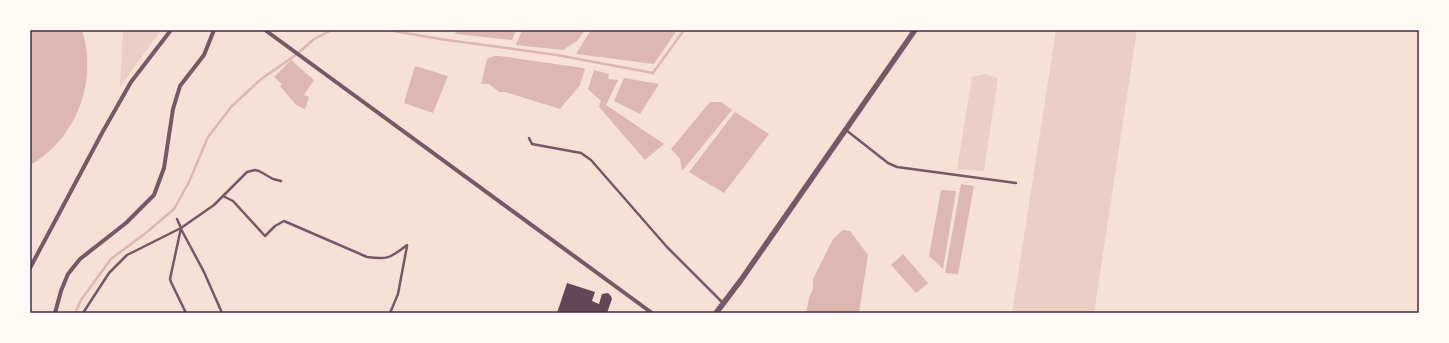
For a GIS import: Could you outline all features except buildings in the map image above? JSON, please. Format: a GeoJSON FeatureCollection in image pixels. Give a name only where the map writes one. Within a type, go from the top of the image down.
{"type":"FeatureCollection","features":[{"type":"Feature","properties":{"kind":"street"},"geometry":{"type":"LineString","coordinates":[[30,268],[131,82],[171,30]]}},
{"type":"Feature","properties":{"kind":"street"},"geometry":{"type":"LineString","coordinates":[[55,313],[61,291],[68,274],[80,259],[126,223],[154,195],[164,168],[173,109],[180,86],[204,55],[214,30]]}},
{"type":"Feature","properties":{"kind":"street"},"geometry":{"type":"LineString","coordinates":[[265,30],[652,313]]}},
{"type":"Feature","properties":{"kind":"street"},"geometry":{"type":"LineString","coordinates":[[716,313],[741,280],[915,30]]}},
{"type":"Feature","properties":{"kind":"lane"},"geometry":{"type":"LineString","coordinates":[[845,130],[888,164],[896,167],[1016,183]]}},
{"type":"Feature","properties":{"kind":"lane"},"geometry":{"type":"LineString","coordinates":[[529,138],[532,144],[581,153],[591,160],[666,247],[723,303]]}},
{"type":"Feature","properties":{"kind":"lane"},"geometry":{"type":"LineString","coordinates":[[84,313],[109,273],[127,255],[181,228],[214,205],[247,172],[254,170],[281,181]]}},
{"type":"Feature","properties":{"kind":"lane"},"geometry":{"type":"LineString","coordinates":[[223,196],[233,201],[265,236],[275,226],[284,221],[367,257],[382,259],[392,257],[407,245],[398,294],[390,313]]}},
{"type":"Feature","properties":{"kind":"lane"},"geometry":{"type":"LineString","coordinates":[[177,219],[204,272],[222,313]]}},
{"type":"Feature","properties":{"kind":"lane"},"geometry":{"type":"LineString","coordinates":[[181,228],[170,278],[186,313]]}},
{"type":"Feature","properties":{"kind":"shaded area"},"geometry":{"type":"Polygon","coordinates":[[[30,30],[82,30],[86,49],[87,69],[85,88],[80,106],[71,124],[60,140],[46,154],[30,165],[30,30]]]}},
{"type":"Feature","properties":{"kind":"shaded area"},"geometry":{"type":"Polygon","coordinates":[[[123,30],[161,30],[120,87],[123,30]]]}},
{"type":"Feature","properties":{"kind":"shaded area"},"geometry":{"type":"Polygon","coordinates":[[[457,30],[516,30],[512,40],[455,34],[457,30]]]}},
{"type":"Feature","properties":{"kind":"shaded area"},"geometry":{"type":"Polygon","coordinates":[[[522,30],[585,30],[577,41],[563,50],[516,45],[522,30]]]}},
{"type":"Feature","properties":{"kind":"shaded area"},"geometry":{"type":"Polygon","coordinates":[[[591,30],[677,30],[654,64],[576,54],[591,30]]]}},
{"type":"Feature","properties":{"kind":"shaded area"},"geometry":{"type":"Polygon","coordinates":[[[1056,30],[1137,30],[1094,313],[1012,313],[1056,30]]]}},
{"type":"Feature","properties":{"kind":"shaded area"},"geometry":{"type":"Polygon","coordinates":[[[494,56],[585,69],[580,85],[560,109],[506,92],[499,92],[489,84],[481,84],[487,59],[494,56]]]}},
{"type":"Feature","properties":{"kind":"shaded area"},"geometry":{"type":"Polygon","coordinates":[[[291,60],[314,80],[304,95],[309,97],[305,109],[296,105],[280,86],[282,84],[274,77],[291,60]]]}},
{"type":"Feature","properties":{"kind":"shaded area"},"geometry":{"type":"Polygon","coordinates":[[[415,66],[448,76],[433,113],[404,103],[415,66]]]}},
{"type":"Feature","properties":{"kind":"shaded area"},"geometry":{"type":"Polygon","coordinates":[[[594,70],[609,74],[608,79],[618,80],[606,105],[664,144],[645,160],[599,107],[601,101],[588,89],[594,70]]]}},
{"type":"Feature","properties":{"kind":"shaded area"},"geometry":{"type":"Polygon","coordinates":[[[985,74],[998,78],[984,171],[957,169],[972,77],[985,74]]]}},
{"type":"Feature","properties":{"kind":"shaded area"},"geometry":{"type":"Polygon","coordinates":[[[624,78],[659,84],[640,114],[614,101],[624,78]]]}},
{"type":"Feature","properties":{"kind":"shaded area"},"geometry":{"type":"Polygon","coordinates":[[[710,102],[721,102],[732,110],[682,171],[680,159],[671,149],[710,102]]]}},
{"type":"Feature","properties":{"kind":"shaded area"},"geometry":{"type":"Polygon","coordinates":[[[735,112],[769,134],[724,193],[689,172],[735,112]]]}},
{"type":"Feature","properties":{"kind":"shaded area"},"geometry":{"type":"Polygon","coordinates":[[[961,184],[974,186],[958,274],[945,273],[961,184]]]}},
{"type":"Feature","properties":{"kind":"shaded area"},"geometry":{"type":"Polygon","coordinates":[[[941,190],[956,191],[943,269],[929,256],[941,190]]]}},
{"type":"Feature","properties":{"kind":"shaded area"},"geometry":{"type":"Polygon","coordinates":[[[843,230],[850,231],[868,255],[859,313],[806,313],[813,288],[813,279],[833,239],[843,230]]]}},
{"type":"Feature","properties":{"kind":"shaded area"},"geometry":{"type":"Polygon","coordinates":[[[903,254],[928,283],[916,293],[891,265],[903,254]]]}},
{"type":"Feature","properties":{"kind":"waterway"},"geometry":{"type":"LineString","coordinates":[[75,313],[81,300],[111,259],[147,232],[174,209],[189,182],[208,137],[232,106],[260,80],[297,54],[314,39],[332,30]]}},
{"type":"Feature","properties":{"kind":"waterway"},"geometry":{"type":"LineString","coordinates":[[388,30],[440,39],[557,55],[653,73],[684,30]]}}]}
